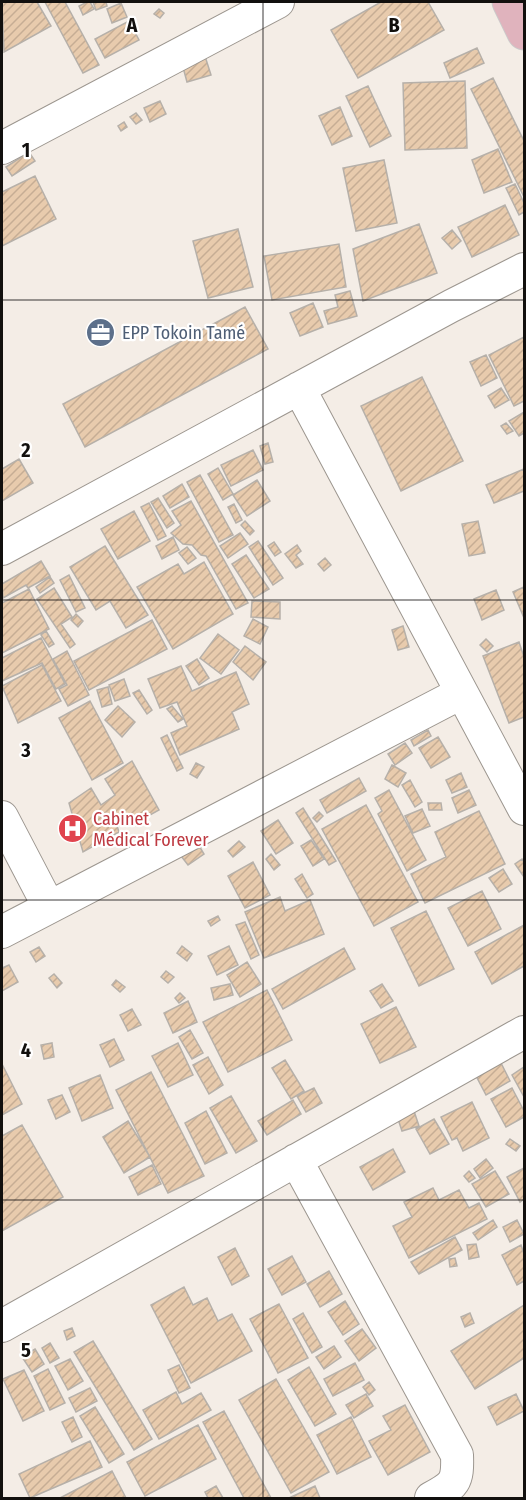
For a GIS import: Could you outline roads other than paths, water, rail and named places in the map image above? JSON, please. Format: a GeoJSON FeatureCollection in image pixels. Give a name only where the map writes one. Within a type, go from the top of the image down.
{"type":"FeatureCollection","features":[{"type":"Feature","properties":{"kind":"main road"},"geometry":{"type":"LineString","coordinates":[[509,2],[525,33]]}},
{"type":"Feature","properties":{"kind":"street"},"geometry":{"type":"LineString","coordinates":[[2,148],[278,2]]}},
{"type":"Feature","properties":{"kind":"street"},"geometry":{"type":"LineString","coordinates":[[2,549],[298,388],[525,269]]}},
{"type":"Feature","properties":{"kind":"street"},"geometry":{"type":"LineString","coordinates":[[298,388],[525,809]]}},
{"type":"Feature","properties":{"kind":"street"},"geometry":{"type":"LineString","coordinates":[[2,932],[462,693]]}},
{"type":"Feature","properties":{"kind":"street"},"geometry":{"type":"LineString","coordinates":[[2,817],[50,907]]}},
{"type":"Feature","properties":{"kind":"street"},"geometry":{"type":"LineString","coordinates":[[2,1326],[525,1032]]}},
{"type":"Feature","properties":{"kind":"street"},"geometry":{"type":"LineString","coordinates":[[296,1160],[456,1455],[458,1477],[448,1489],[431,1498]]}},
{"type":"Feature","properties":{"kind":"place","name":"EPP Tokoin Tamé"},"geometry":{"type":"Point","coordinates":[101,333]}},
{"type":"Feature","properties":{"kind":"place","name":"Cabinet Médical Forever"},"geometry":{"type":"Point","coordinates":[72,829]}}]}
